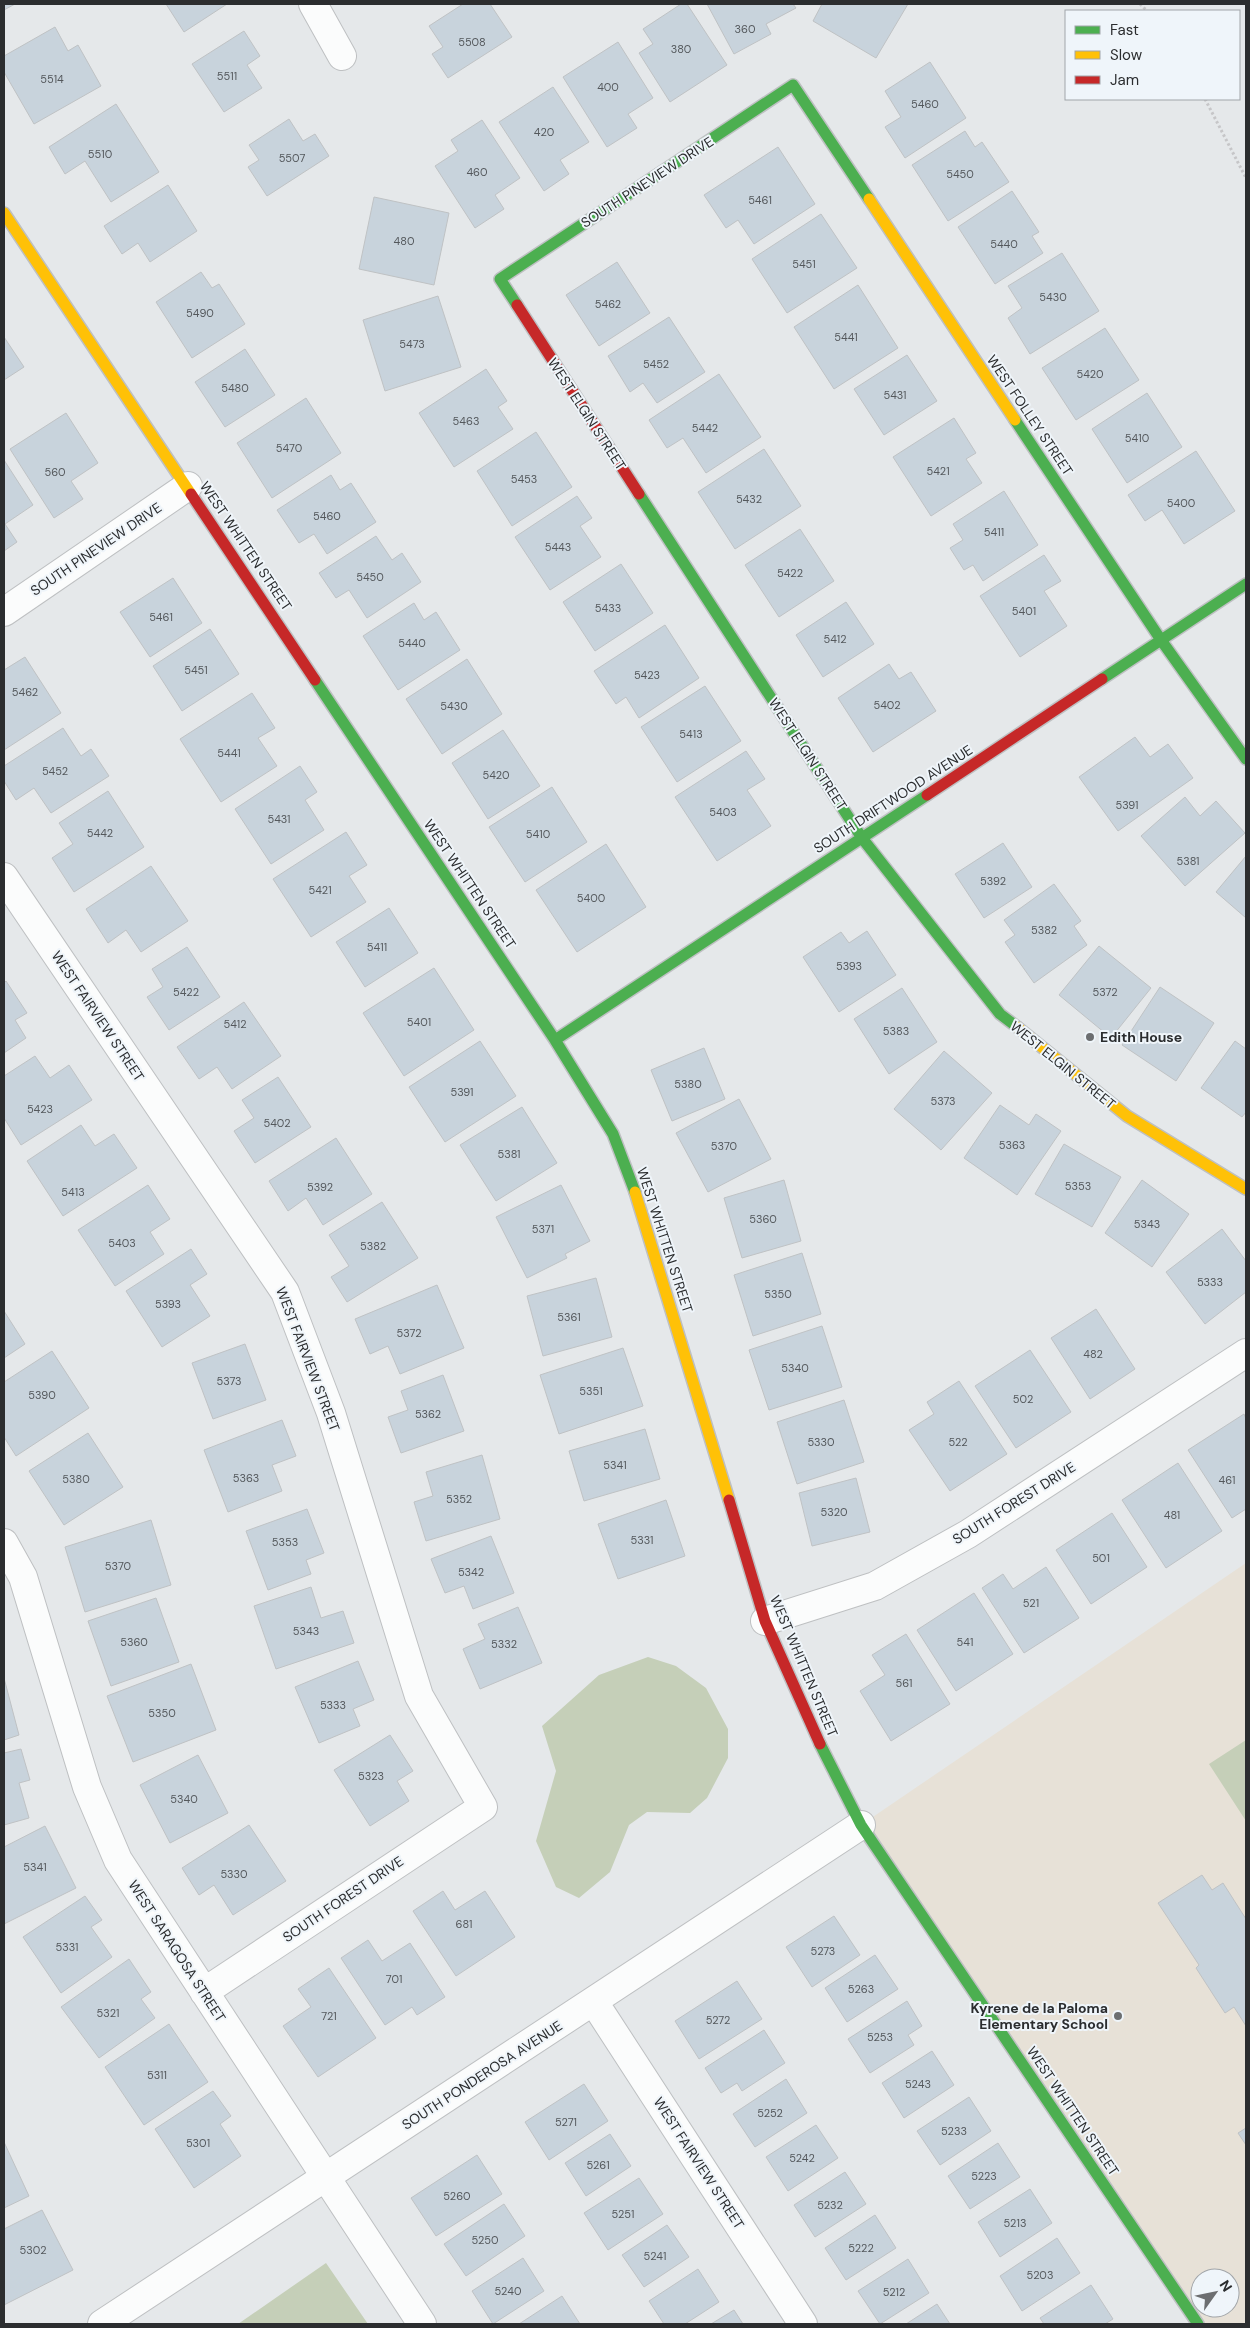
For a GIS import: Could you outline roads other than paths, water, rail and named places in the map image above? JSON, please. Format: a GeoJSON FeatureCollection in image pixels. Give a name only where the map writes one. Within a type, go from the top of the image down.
{"type":"FeatureCollection","features":[{"type":"Feature","properties":{"kind":"street"},"geometry":{"type":"LineString","coordinates":[[313,4],[342,56]]}},
{"type":"Feature","properties":{"kind":"street","name":"SOUTH PINEVIEW DRIVE"},"geometry":{"type":"LineString","coordinates":[[500,279],[793,85]]}},
{"type":"Feature","properties":{"kind":"street","name":"WEST FOLLEY STREET"},"geometry":{"type":"LineString","coordinates":[[793,85],[1161,640],[1246,759]]}},
{"type":"Feature","properties":{"kind":"street","name":"WEST WHITTEN STREET"},"geometry":{"type":"LineString","coordinates":[[4,213],[556,1040],[613,1134],[638,1199],[765,1621],[817,1737],[861,1825],[1198,2324]]}},
{"type":"Feature","properties":{"kind":"street","name":"WEST ELGIN STREET"},"geometry":{"type":"LineString","coordinates":[[500,279],[862,838],[1000,1014],[1127,1116],[1246,1189]]}},
{"type":"Feature","properties":{"kind":"street","name":"SOUTH PINEVIEW DRIVE"},"geometry":{"type":"LineString","coordinates":[[4,612],[188,486]]}},
{"type":"Feature","properties":{"kind":"street","name":"SOUTH DRIFTWOOD AVENUE"},"geometry":{"type":"LineString","coordinates":[[556,1040],[1246,584]]}},
{"type":"Feature","properties":{"kind":"street","name":"WEST FAIRVIEW STREET"},"geometry":{"type":"LineString","coordinates":[[4,877],[285,1292],[331,1413],[418,1696],[483,1807]]}},
{"type":"Feature","properties":{"kind":"street","name":"SOUTH FOREST DRIVE"},"geometry":{"type":"LineString","coordinates":[[765,1621],[874,1586],[968,1534],[1246,1353]]}},
{"type":"Feature","properties":{"kind":"street","name":"WEST SARAGOSA STREET"},"geometry":{"type":"LineString","coordinates":[[4,1543],[22,1577],[87,1787],[118,1860],[422,2324]]}},
{"type":"Feature","properties":{"kind":"street","name":"SOUTH FOREST DRIVE"},"geometry":{"type":"LineString","coordinates":[[204,1992],[483,1807]]}},
{"type":"Feature","properties":{"kind":"street","name":"SOUTH PONDEROSA AVENUE"},"geometry":{"type":"LineString","coordinates":[[102,2324],[861,1825]]}},
{"type":"Feature","properties":{"kind":"street","name":"WEST FAIRVIEW STREET"},"geometry":{"type":"LineString","coordinates":[[594,2002],[803,2324]]}},
{"type":"Feature","properties":{"kind":"place","name":"Edith House"},"geometry":{"type":"Point","coordinates":[1090,1037]}},
{"type":"Feature","properties":{"kind":"place","name":"Kyrene de la Paloma Elementary School"},"geometry":{"type":"Point","coordinates":[1118,2016]}}]}
